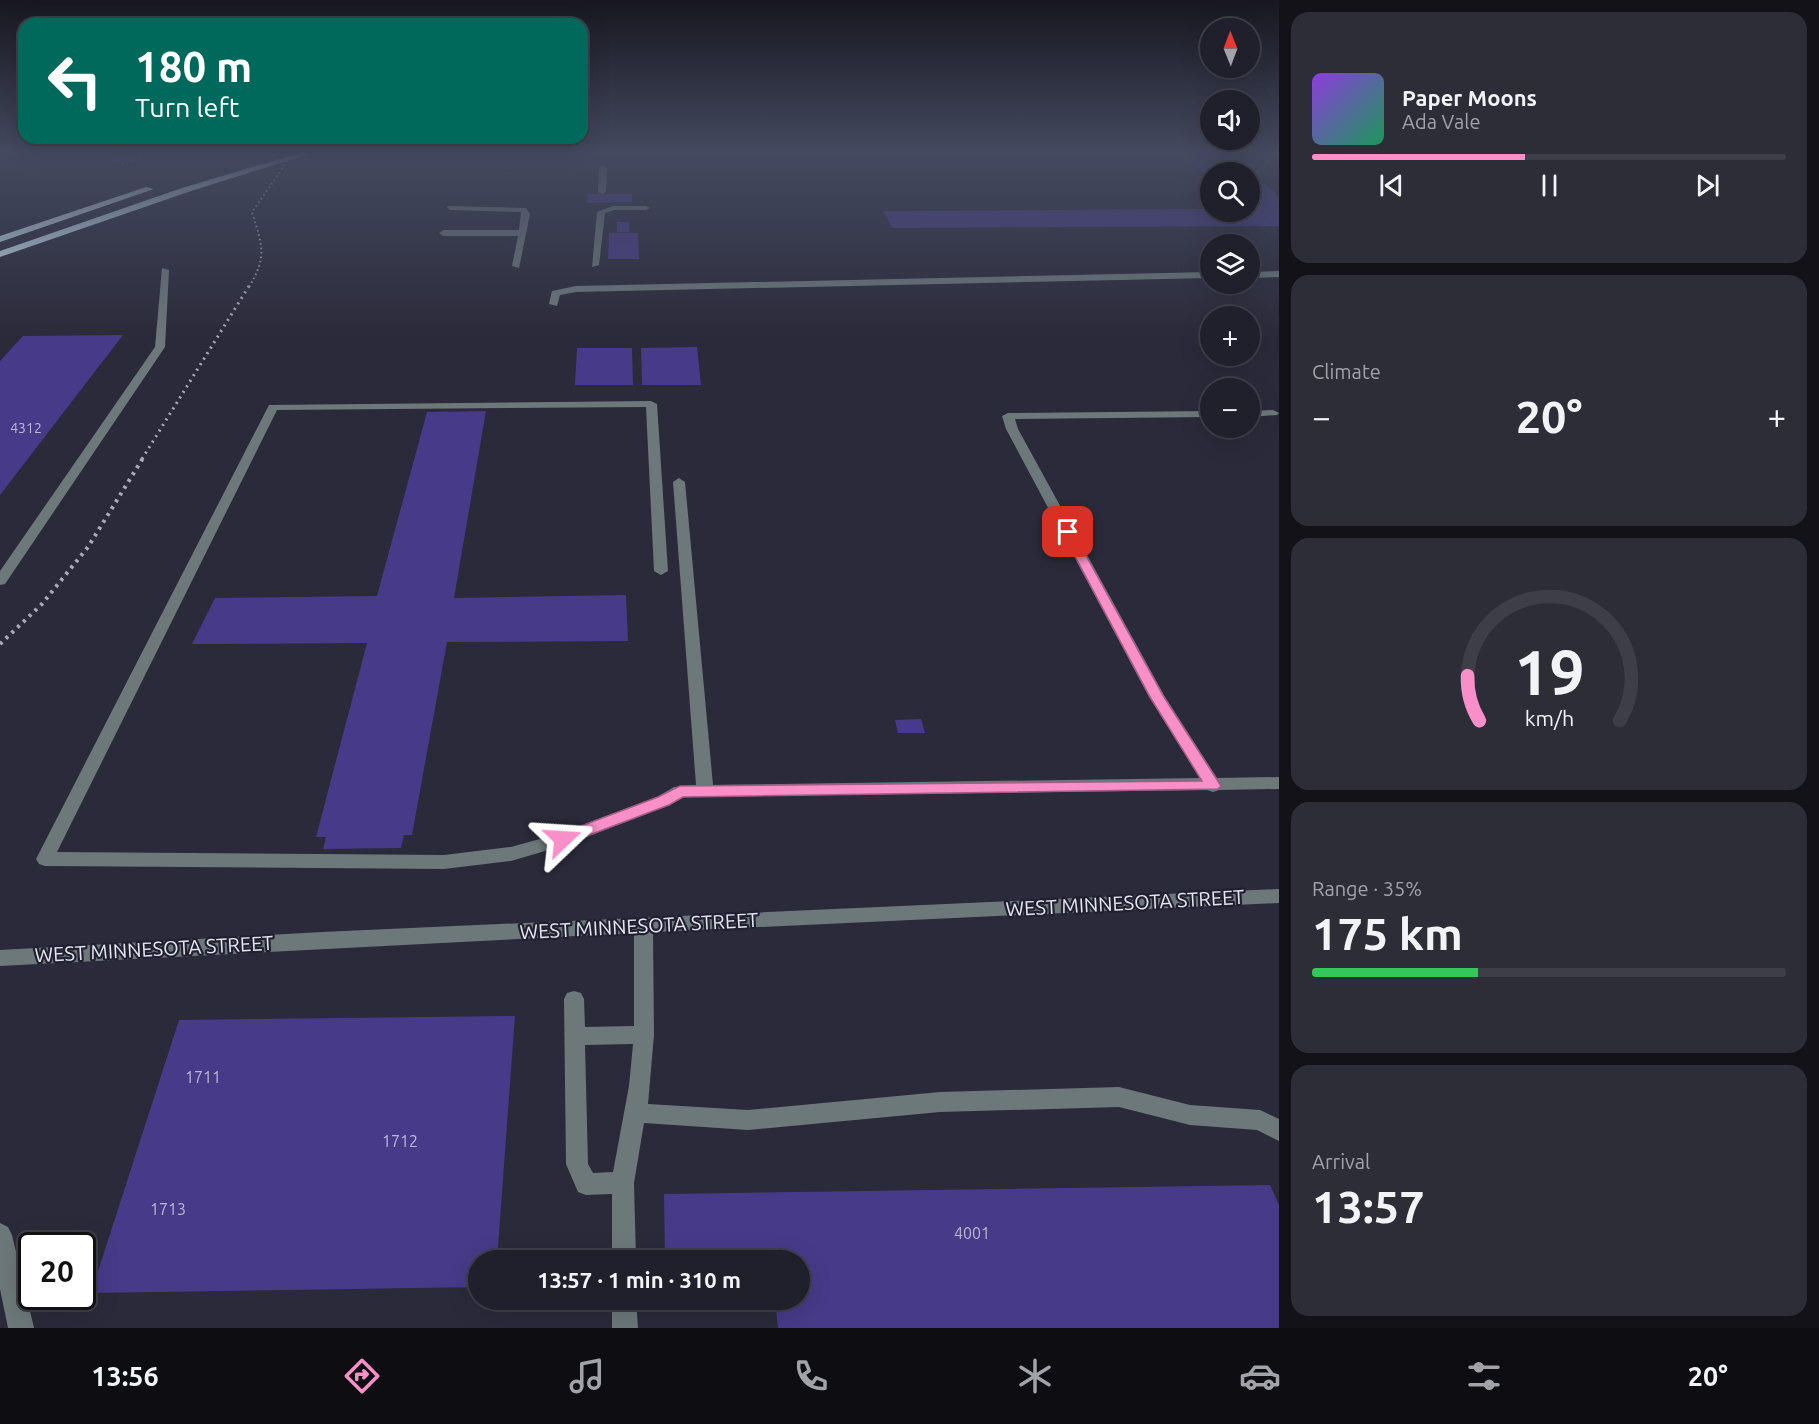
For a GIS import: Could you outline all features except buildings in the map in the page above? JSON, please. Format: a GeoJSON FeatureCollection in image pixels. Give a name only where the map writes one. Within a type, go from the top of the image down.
{"type":"FeatureCollection","features":[{"type":"Feature","properties":{"kind":"highway"},"geometry":{"type":"LineString","coordinates":[[0,239],[72,215]]}},
{"type":"Feature","properties":{"kind":"highway"},"geometry":{"type":"LineString","coordinates":[[0,254],[116,215]]}},
{"type":"Feature","properties":{"kind":"street"},"geometry":{"type":"LineString","coordinates":[[516,266],[526,215]]}},
{"type":"Feature","properties":{"kind":"street"},"geometry":{"type":"LineString","coordinates":[[595,265],[601,215]]}},
{"type":"Feature","properties":{"kind":"street"},"geometry":{"type":"LineString","coordinates":[[443,233],[523,233]]}},
{"type":"Feature","properties":{"kind":"street"},"geometry":{"type":"LineString","coordinates":[[0,581],[160,346],[165,270]]}},
{"type":"Feature","properties":{"kind":"street"},"geometry":{"type":"LineString","coordinates":[[1260,275],[1279,274]]}},
{"type":"Feature","properties":{"kind":"street"},"geometry":{"type":"LineString","coordinates":[[554,304],[555,294],[576,289],[1200,275]]}},
{"type":"Feature","properties":{"kind":"street"},"geometry":{"type":"LineString","coordinates":[[661,571],[651,404],[273,407],[45,859],[444,862],[511,854],[573,835],[663,801],[680,791],[1213,786],[1279,783]]}},
{"type":"Feature","properties":{"kind":"street"},"geometry":{"type":"LineString","coordinates":[[1260,414],[1273,413]]}},
{"type":"Feature","properties":{"kind":"street"},"geometry":{"type":"LineString","coordinates":[[1200,414],[1008,416],[1012,429],[1157,697],[1213,786]]}},
{"type":"Feature","properties":{"kind":"street"},"geometry":{"type":"LineString","coordinates":[[679,482],[705,791]]}},
{"type":"Feature","properties":{"kind":"street","name":"WEST MINNESOTA STREET"},"geometry":{"type":"LineString","coordinates":[[0,958],[322,940],[1279,897]]}},
{"type":"Feature","properties":{"kind":"street"},"geometry":{"type":"LineString","coordinates":[[624,1250],[623,1183],[644,1035],[643,926]]}},
{"type":"Feature","properties":{"kind":"street"},"geometry":{"type":"LineString","coordinates":[[574,999],[577,1164],[586,1184],[623,1183]]}},
{"type":"Feature","properties":{"kind":"street"},"geometry":{"type":"LineString","coordinates":[[576,1036],[644,1035]]}},
{"type":"Feature","properties":{"kind":"street"},"geometry":{"type":"LineString","coordinates":[[634,1113],[748,1120],[940,1102],[1119,1097],[1190,1115],[1260,1120],[1279,1131]]}},
{"type":"Feature","properties":{"kind":"street"},"geometry":{"type":"LineString","coordinates":[[0,1235],[21,1328]]}},
{"type":"Feature","properties":{"kind":"street"},"geometry":{"type":"LineString","coordinates":[[624,1310],[625,1328]]}},
{"type":"Feature","properties":{"kind":"railway"},"geometry":{"type":"LineString","coordinates":[[249,287],[261,258],[260,242],[253,215]]}},
{"type":"Feature","properties":{"kind":"railway"},"geometry":{"type":"LineString","coordinates":[[142,459],[249,286]]}},
{"type":"Feature","properties":{"kind":"railway"},"geometry":{"type":"LineString","coordinates":[[0,644],[42,604],[88,547],[143,458]]}},
{"type":"Feature","properties":{"kind":"route"},"geometry":{"type":"LineString","coordinates":[[563,839],[663,801],[680,791],[1213,786],[1157,697],[1068,532]]}}]}
